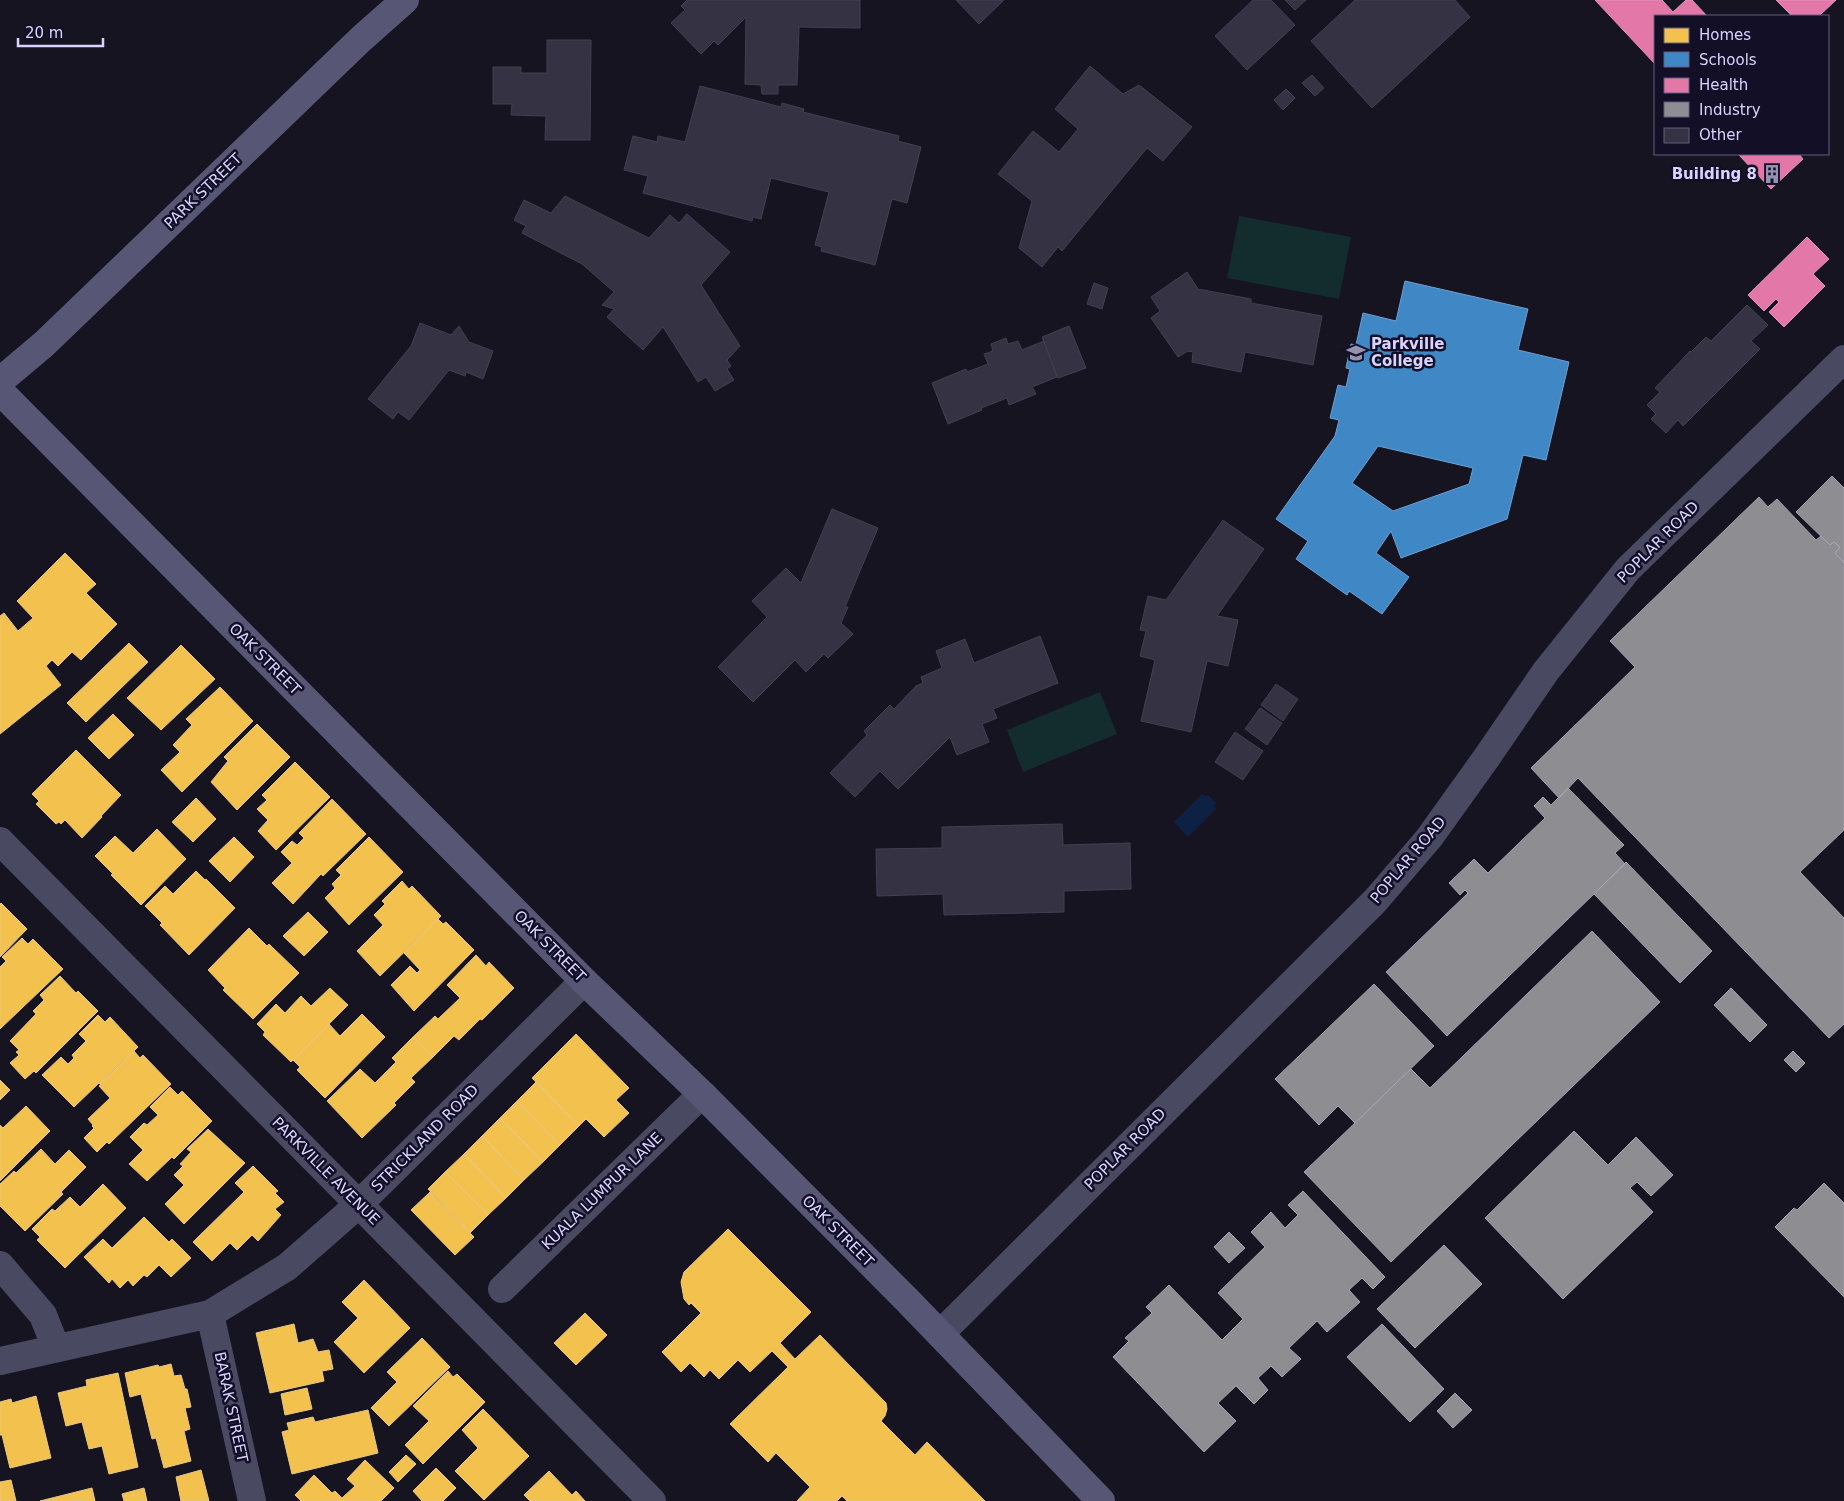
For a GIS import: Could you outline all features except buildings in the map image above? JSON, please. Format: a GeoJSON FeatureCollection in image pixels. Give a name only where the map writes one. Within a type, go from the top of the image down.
{"type":"FeatureCollection","features":[{"type":"Feature","properties":{"kind":"street","name":"PARK STREET"},"geometry":{"type":"LineString","coordinates":[[0,381],[44,344],[203,190],[405,0]]}},
{"type":"Feature","properties":{"kind":"street","name":"POPLAR ROAD"},"geometry":{"type":"LineString","coordinates":[[940,1334],[1375,901],[1429,838],[1488,757],[1546,671],[1628,569],[1844,359]]}},
{"type":"Feature","properties":{"kind":"street","name":"OAK STREET"},"geometry":{"type":"LineString","coordinates":[[0,391],[584,981],[702,1094],[940,1334],[1101,1501]]}},
{"type":"Feature","properties":{"kind":"street","name":"PARKVILLE AVENUE"},"geometry":{"type":"LineString","coordinates":[[0,841],[652,1501]]}},
{"type":"Feature","properties":{"kind":"street","name":"STRICKLAND ROAD"},"geometry":{"type":"LineString","coordinates":[[0,1361],[210,1314],[287,1267],[359,1204],[584,981]]}},
{"type":"Feature","properties":{"kind":"street","name":"KUALA LUMPUR LANE"},"geometry":{"type":"LineString","coordinates":[[502,1289],[702,1094]]}},
{"type":"Feature","properties":{"kind":"street"},"geometry":{"type":"LineString","coordinates":[[0,1264],[43,1314],[56,1348]]}},
{"type":"Feature","properties":{"kind":"street","name":"BARAK STREET"},"geometry":{"type":"LineString","coordinates":[[210,1314],[252,1501]]}},
{"type":"Feature","properties":{"kind":"green space"},"geometry":{"type":"Polygon","coordinates":[[[1239,216],[1351,237],[1339,299],[1227,278],[1239,216]]]}},
{"type":"Feature","properties":{"kind":"green space"},"geometry":{"type":"Polygon","coordinates":[[[1100,692],[1117,734],[1023,772],[1007,730],[1100,692]]]}},
{"type":"Feature","properties":{"kind":"water"},"geometry":{"type":"Polygon","coordinates":[[[1202,794],[1208,795],[1216,803],[1214,806],[1216,809],[1188,837],[1174,822],[1202,794]]]}},
{"type":"Feature","properties":{"kind":"place","name":"Building 8"},"geometry":{"type":"Point","coordinates":[1772,174]}},
{"type":"Feature","properties":{"kind":"place","name":"Parkville College"},"geometry":{"type":"Point","coordinates":[1356,353]}}]}
